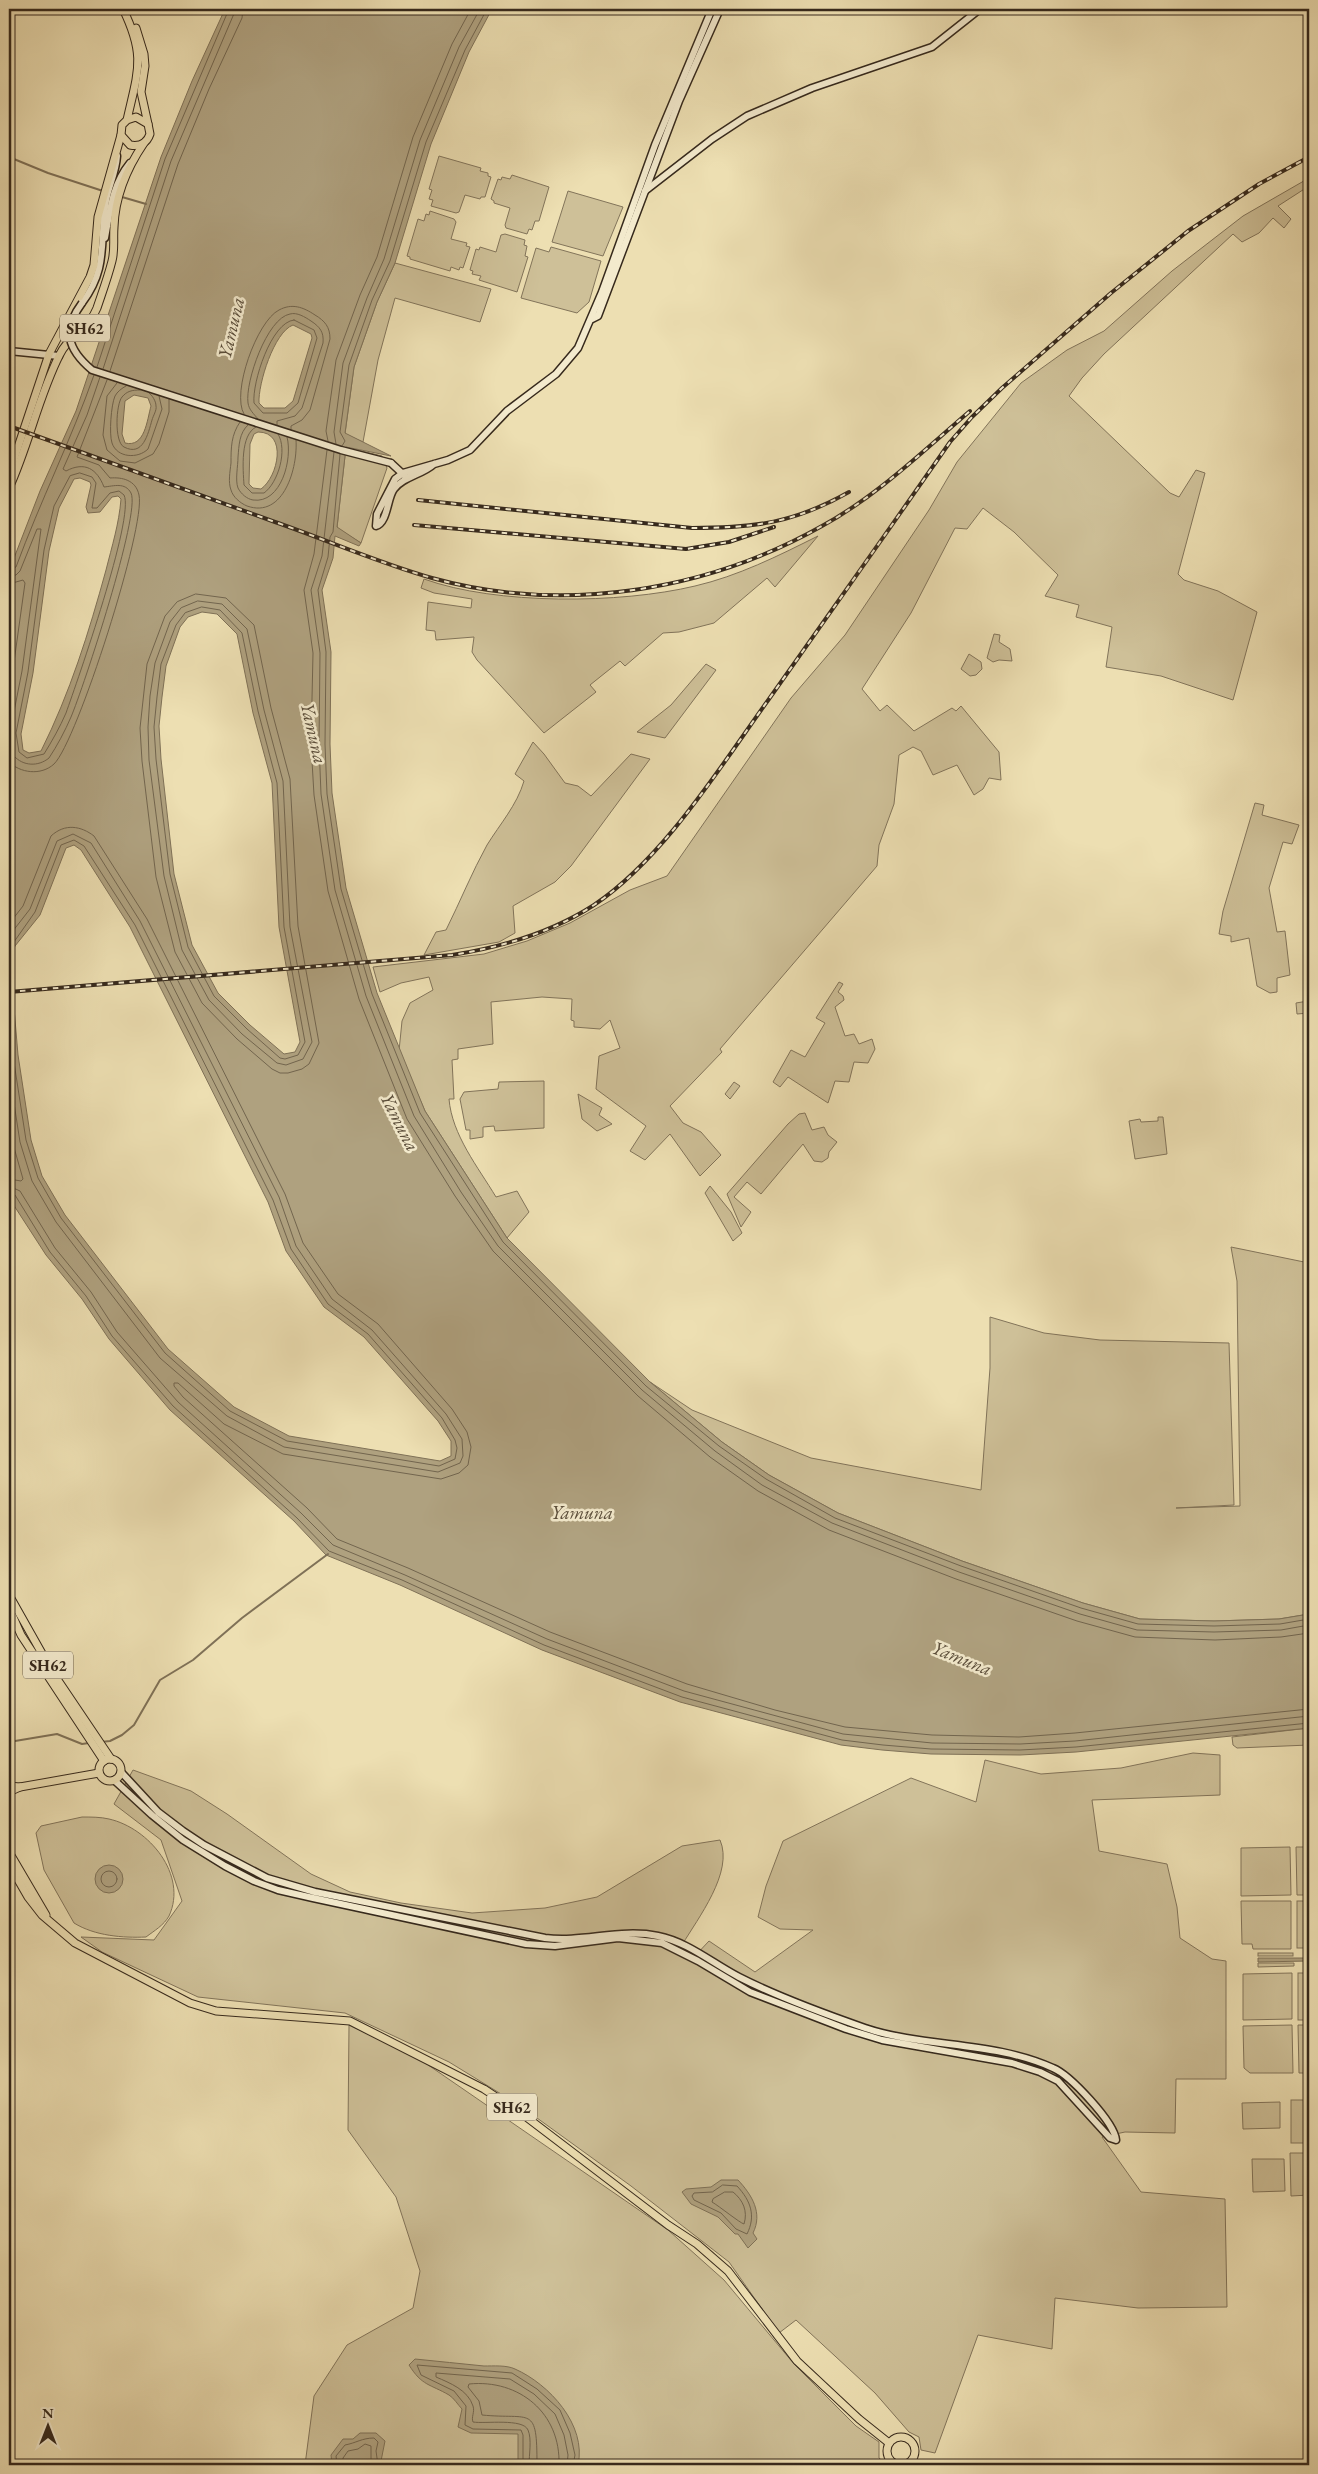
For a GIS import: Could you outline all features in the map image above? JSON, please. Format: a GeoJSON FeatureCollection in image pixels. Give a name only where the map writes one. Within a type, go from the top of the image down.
{"type":"FeatureCollection","features":[{"type":"Feature","properties":{"kind":"main road"},"geometry":{"type":"LineString","coordinates":[[123,9],[134,36],[139,64],[127,120]]}},
{"type":"Feature","properties":{"kind":"main road"},"geometry":{"type":"LineString","coordinates":[[129,9],[144,54],[145,66],[141,92],[148,124],[150,134],[140,146],[130,145],[121,135],[122,125],[127,120],[136,117],[148,124]]}},
{"type":"Feature","properties":{"kind":"main road","name":"SH62"},"geometry":{"type":"LineString","coordinates":[[9,474],[49,354],[90,277],[94,265],[98,217],[109,199],[121,135]]}},
{"type":"Feature","properties":{"kind":"main road","name":"SH62"},"geometry":{"type":"LineString","coordinates":[[9,488],[45,386],[58,356],[67,342],[90,322],[96,310],[113,259],[109,199],[112,188],[144,143]]}},
{"type":"Feature","properties":{"kind":"main road","name":"SH62"},"geometry":{"type":"LineString","coordinates":[[9,1595],[90,1736],[96,1750],[107,1760]]}},
{"type":"Feature","properties":{"kind":"main road","name":"SH62"},"geometry":{"type":"LineString","coordinates":[[9,1608],[21,1635],[90,1736],[104,1750],[107,1760]]}},
{"type":"Feature","properties":{"kind":"main road"},"geometry":{"type":"LineString","coordinates":[[107,1760],[120,1764],[121,1772],[114,1780],[104,1779],[99,1773],[100,1766],[107,1760]]}},
{"type":"Feature","properties":{"kind":"main road"},"geometry":{"type":"LineString","coordinates":[[9,1792],[20,1787],[99,1773]]}},
{"type":"Feature","properties":{"kind":"main road"},"geometry":{"type":"LineString","coordinates":[[9,1786],[20,1787]]}},
{"type":"Feature","properties":{"kind":"main road","name":"SH62"},"geometry":{"type":"LineString","coordinates":[[9,1852],[50,1922]]}},
{"type":"Feature","properties":{"kind":"main road","name":"SH62"},"geometry":{"type":"LineString","coordinates":[[9,1864],[28,1897],[50,1922],[90,1953],[190,2003],[216,2010],[350,2021],[484,2089],[525,2116],[668,2225],[697,2244],[728,2271],[797,2361],[859,2419],[889,2443]]}},
{"type":"Feature","properties":{"kind":"main road"},"geometry":{"type":"LineString","coordinates":[[900,2436],[908,2438],[915,2446],[914,2462],[907,2465],[897,2465],[891,2461],[887,2455],[889,2443],[900,2436]]}},
{"type":"Feature","properties":{"kind":"street"},"geometry":{"type":"LineString","coordinates":[[387,497],[405,476],[424,473],[434,464],[470,450],[507,412],[556,374],[578,348],[592,319],[592,313],[602,292],[655,144],[712,9]]}},
{"type":"Feature","properties":{"kind":"street"},"geometry":{"type":"LineString","coordinates":[[592,319],[598,316],[679,101],[720,9]]}},
{"type":"Feature","properties":{"kind":"street"},"geometry":{"type":"LineString","coordinates":[[644,191],[712,139],[747,116],[812,88],[932,47],[980,9]]}},
{"type":"Feature","properties":{"kind":"street"},"geometry":{"type":"LineString","coordinates":[[109,199],[98,278],[71,320],[69,334],[73,347],[81,361],[92,370],[342,450],[392,463],[405,476]]}},
{"type":"Feature","properties":{"kind":"street"},"geometry":{"type":"LineString","coordinates":[[9,351],[58,356]]}},
{"type":"Feature","properties":{"kind":"street"},"geometry":{"type":"LineString","coordinates":[[114,1780],[183,1840],[225,1866],[278,1890],[526,1944],[563,1946],[618,1938],[662,1943],[698,1961],[750,1992],[846,2029],[882,2040],[1012,2063],[1040,2072],[1058,2081],[1110,2138],[1116,2140],[1115,2131],[1088,2098],[1063,2074],[1053,2068],[1007,2054],[884,2034],[864,2028],[754,1984],[703,1955],[660,1937],[627,1933],[559,1940],[545,1938],[315,1892],[267,1878],[204,1846],[182,1831],[158,1812],[121,1772]]}},
{"type":"Feature","properties":{"kind":"shaded area"},"geometry":{"type":"Polygon","coordinates":[[[439,156],[481,168],[480,171],[488,173],[488,176],[491,177],[485,197],[480,199],[465,195],[459,212],[456,213],[431,206],[433,200],[429,199],[432,190],[429,189],[439,156]]]}},
{"type":"Feature","properties":{"kind":"shaded area"},"geometry":{"type":"Polygon","coordinates":[[[512,175],[549,187],[539,221],[535,221],[532,230],[529,229],[527,234],[506,228],[505,225],[510,208],[494,203],[491,199],[498,179],[501,180],[502,177],[510,179],[512,175]]]}},
{"type":"Feature","properties":{"kind":"shaded area"},"geometry":{"type":"Polygon","coordinates":[[[1309,178],[1309,186],[1278,206],[1291,219],[1284,228],[1273,218],[1259,233],[1242,242],[1233,234],[1104,354],[1082,378],[1069,396],[1170,493],[1179,497],[1196,470],[1205,473],[1178,574],[1184,580],[1218,591],[1257,612],[1233,700],[1161,676],[1106,667],[1112,627],[1076,617],[1079,605],[1045,596],[1058,575],[1014,532],[983,508],[967,529],[955,528],[911,613],[862,689],[880,711],[887,705],[914,731],[952,708],[956,711],[961,706],[999,752],[1001,780],[989,778],[983,789],[974,795],[957,765],[933,775],[921,751],[913,747],[899,755],[894,804],[879,845],[877,866],[720,1049],[722,1052],[670,1106],[683,1123],[701,1132],[721,1155],[700,1176],[670,1134],[645,1160],[630,1151],[646,1126],[596,1089],[599,1056],[620,1048],[610,1020],[600,1029],[574,1027],[574,1021],[571,1020],[572,999],[542,997],[491,1002],[493,1044],[458,1049],[458,1059],[452,1060],[454,1099],[449,1099],[451,1112],[460,1138],[496,1197],[517,1191],[529,1212],[507,1238],[425,1111],[399,1051],[402,1021],[410,1003],[433,990],[429,977],[401,983],[380,992],[373,967],[484,954],[527,941],[570,923],[630,890],[667,876],[791,698],[845,635],[929,510],[957,462],[1021,383],[1067,350],[1104,331],[1172,271],[1243,216],[1309,178]]]}},
{"type":"Feature","properties":{"kind":"shaded area"},"geometry":{"type":"Polygon","coordinates":[[[568,191],[623,207],[603,256],[552,242],[568,191]]]}},
{"type":"Feature","properties":{"kind":"shaded area"},"geometry":{"type":"Polygon","coordinates":[[[430,211],[454,219],[456,222],[451,239],[467,243],[466,246],[470,247],[463,268],[460,267],[459,270],[451,267],[450,271],[410,259],[407,256],[418,219],[424,221],[426,214],[429,215],[430,211]]]}},
{"type":"Feature","properties":{"kind":"shaded area"},"geometry":{"type":"Polygon","coordinates":[[[505,234],[525,240],[524,245],[527,246],[525,256],[528,257],[517,292],[479,280],[481,276],[472,274],[473,271],[470,270],[476,249],[479,250],[480,247],[496,252],[501,235],[505,234]]]}},
{"type":"Feature","properties":{"kind":"shaded area"},"geometry":{"type":"Polygon","coordinates":[[[551,247],[601,261],[589,302],[577,313],[521,298],[536,248],[549,252],[551,247]]]}},
{"type":"Feature","properties":{"kind":"shaded area"},"geometry":{"type":"Polygon","coordinates":[[[395,263],[491,289],[480,322],[395,298],[378,360],[363,442],[345,434],[354,367],[377,302],[395,263]]]}},
{"type":"Feature","properties":{"kind":"shaded area"},"geometry":{"type":"Polygon","coordinates":[[[346,447],[382,456],[387,468],[361,543],[337,528],[346,447]]]}},
{"type":"Feature","properties":{"kind":"shaded area"},"geometry":{"type":"Polygon","coordinates":[[[818,536],[775,587],[767,578],[714,623],[679,632],[663,633],[625,666],[620,661],[590,685],[596,692],[544,733],[477,660],[472,652],[474,637],[436,640],[435,631],[426,630],[428,602],[471,608],[472,599],[434,593],[421,588],[424,579],[453,588],[486,594],[522,597],[595,599],[631,596],[665,592],[727,577],[773,558],[818,536]]]}},
{"type":"Feature","properties":{"kind":"shaded area"},"geometry":{"type":"Polygon","coordinates":[[[994,634],[1000,635],[999,642],[1010,649],[1012,661],[999,660],[993,662],[987,658],[994,634]]]}},
{"type":"Feature","properties":{"kind":"shaded area"},"geometry":{"type":"Polygon","coordinates":[[[969,654],[981,662],[982,669],[976,675],[970,676],[961,669],[969,654]]]}},
{"type":"Feature","properties":{"kind":"shaded area"},"geometry":{"type":"Polygon","coordinates":[[[706,664],[716,670],[665,738],[637,732],[671,705],[706,664]]]}},
{"type":"Feature","properties":{"kind":"shaded area"},"geometry":{"type":"Polygon","coordinates":[[[533,742],[565,783],[578,786],[591,796],[631,754],[650,759],[571,866],[555,882],[513,906],[515,933],[499,942],[424,955],[436,932],[446,930],[487,845],[517,798],[524,781],[515,774],[533,742]]]}},
{"type":"Feature","properties":{"kind":"shaded area"},"geometry":{"type":"Polygon","coordinates":[[[1255,803],[1264,805],[1262,815],[1299,825],[1292,844],[1283,842],[1269,888],[1277,932],[1285,931],[1290,975],[1277,978],[1277,992],[1270,993],[1257,986],[1249,938],[1231,942],[1231,936],[1219,934],[1223,911],[1255,803]]]}},
{"type":"Feature","properties":{"kind":"shaded area"},"geometry":{"type":"Polygon","coordinates":[[[839,982],[843,984],[838,992],[843,996],[844,1000],[835,1007],[845,1036],[854,1034],[859,1044],[872,1039],[875,1049],[868,1063],[854,1062],[849,1082],[835,1081],[828,1103],[788,1077],[780,1087],[773,1082],[791,1050],[805,1057],[825,1023],[816,1018],[839,982]]]}},
{"type":"Feature","properties":{"kind":"shaded area"},"geometry":{"type":"Polygon","coordinates":[[[1308,993],[1309,1013],[1297,1014],[1296,1003],[1308,1001],[1308,993]]]}},
{"type":"Feature","properties":{"kind":"shaded area"},"geometry":{"type":"Polygon","coordinates":[[[544,1081],[544,1128],[495,1131],[494,1126],[483,1127],[483,1137],[470,1139],[470,1130],[466,1130],[460,1099],[464,1092],[498,1089],[499,1082],[544,1081]]]}},
{"type":"Feature","properties":{"kind":"shaded area"},"geometry":{"type":"Polygon","coordinates":[[[734,1082],[740,1086],[730,1099],[725,1094],[734,1082]]]}},
{"type":"Feature","properties":{"kind":"shaded area"},"geometry":{"type":"Polygon","coordinates":[[[578,1094],[602,1108],[599,1115],[612,1124],[597,1131],[582,1119],[578,1094]]]}},
{"type":"Feature","properties":{"kind":"shaded area"},"geometry":{"type":"Polygon","coordinates":[[[805,1113],[812,1130],[824,1127],[828,1135],[837,1142],[829,1152],[828,1158],[822,1162],[814,1161],[803,1144],[761,1194],[747,1182],[734,1197],[751,1212],[741,1227],[727,1194],[788,1124],[799,1114],[805,1113]]]}},
{"type":"Feature","properties":{"kind":"shaded area"},"geometry":{"type":"Polygon","coordinates":[[[1158,1117],[1163,1117],[1167,1154],[1135,1159],[1129,1121],[1140,1119],[1141,1122],[1158,1121],[1158,1117]]]}},
{"type":"Feature","properties":{"kind":"shaded area"},"geometry":{"type":"Polygon","coordinates":[[[710,1186],[731,1212],[742,1233],[733,1241],[705,1193],[710,1186]]]}},
{"type":"Feature","properties":{"kind":"shaded area"},"geometry":{"type":"Polygon","coordinates":[[[1231,1247],[1309,1263],[1309,1614],[1279,1619],[1214,1621],[1140,1619],[1083,1603],[962,1561],[838,1513],[769,1475],[722,1442],[650,1382],[692,1410],[811,1458],[981,1490],[990,1368],[990,1317],[1044,1333],[1100,1340],[1229,1343],[1234,1505],[1176,1508],[1240,1506],[1237,1281],[1231,1247]]]}},
{"type":"Feature","properties":{"kind":"shaded area"},"geometry":{"type":"Polygon","coordinates":[[[1309,1728],[1309,1745],[1237,1748],[1233,1745],[1232,1737],[1309,1728]]]}},
{"type":"Feature","properties":{"kind":"shaded area"},"geometry":{"type":"Polygon","coordinates":[[[1193,1753],[1220,1755],[1220,1795],[1092,1800],[1099,1851],[1167,1864],[1177,1907],[1180,1938],[1212,1959],[1226,1961],[1226,2079],[1176,2079],[1175,2133],[1125,2132],[1102,2137],[1141,2192],[1225,2199],[1227,2307],[1138,2308],[1055,2298],[1052,2349],[978,2335],[935,2453],[921,2450],[919,2437],[909,2432],[875,2393],[796,2320],[779,2333],[729,2262],[631,2186],[519,2105],[449,2062],[345,2013],[198,1997],[102,1952],[81,1937],[154,1940],[182,1901],[161,1840],[114,1804],[133,1770],[191,1791],[227,1814],[311,1874],[350,1892],[401,1903],[472,1913],[545,1908],[597,1897],[682,1846],[720,1840],[723,1853],[718,1880],[705,1908],[682,1945],[694,1957],[709,1941],[755,1972],[813,1930],[780,1929],[758,1917],[766,1886],[783,1841],[911,1778],[976,1802],[985,1760],[1041,1774],[1121,1768],[1193,1753]]]}},
{"type":"Feature","properties":{"kind":"shaded area"},"geometry":{"type":"Polygon","coordinates":[[[82,1817],[109,1819],[124,1824],[138,1832],[151,1843],[169,1870],[174,1900],[169,1916],[162,1925],[146,1937],[109,1935],[91,1931],[74,1923],[44,1870],[36,1833],[41,1826],[82,1817]]]}},
{"type":"Feature","properties":{"kind":"shaded area"},"geometry":{"type":"Polygon","coordinates":[[[1290,1847],[1291,1895],[1241,1896],[1241,1848],[1290,1847]]]}},
{"type":"Feature","properties":{"kind":"shaded area"},"geometry":{"type":"Polygon","coordinates":[[[1296,1847],[1309,1847],[1309,1895],[1297,1895],[1296,1847]]]}},
{"type":"Feature","properties":{"kind":"shaded area"},"geometry":{"type":"Polygon","coordinates":[[[1241,1901],[1291,1901],[1291,1949],[1253,1949],[1252,1944],[1242,1944],[1241,1901]]]}},
{"type":"Feature","properties":{"kind":"shaded area"},"geometry":{"type":"Polygon","coordinates":[[[1297,1901],[1309,1901],[1309,1948],[1297,1948],[1297,1901]]]}},
{"type":"Feature","properties":{"kind":"shaded area"},"geometry":{"type":"Polygon","coordinates":[[[1258,1953],[1293,1953],[1293,1956],[1258,1956],[1258,1953]]]}},
{"type":"Feature","properties":{"kind":"shaded area"},"geometry":{"type":"Polygon","coordinates":[[[1258,1963],[1294,1963],[1294,1966],[1258,1967],[1258,1963]]]}},
{"type":"Feature","properties":{"kind":"shaded area"},"geometry":{"type":"Polygon","coordinates":[[[1292,1973],[1292,2019],[1243,2020],[1243,1974],[1292,1973]]]}},
{"type":"Feature","properties":{"kind":"shaded area"},"geometry":{"type":"Polygon","coordinates":[[[1298,1973],[1309,1973],[1309,2020],[1298,2020],[1298,1973]]]}},
{"type":"Feature","properties":{"kind":"shaded area"},"geometry":{"type":"Polygon","coordinates":[[[349,2025],[418,2058],[668,2230],[724,2280],[794,2364],[856,2426],[879,2442],[879,2458],[887,2465],[305,2465],[314,2396],[347,2345],[413,2308],[420,2271],[396,2197],[348,2130],[349,2025]]]}},
{"type":"Feature","properties":{"kind":"shaded area"},"geometry":{"type":"Polygon","coordinates":[[[1292,2025],[1293,2073],[1250,2073],[1244,2068],[1243,2026],[1292,2025]]]}},
{"type":"Feature","properties":{"kind":"shaded area"},"geometry":{"type":"Polygon","coordinates":[[[1298,2025],[1309,2025],[1309,2073],[1299,2073],[1298,2025]]]}},
{"type":"Feature","properties":{"kind":"shaded area"},"geometry":{"type":"Polygon","coordinates":[[[1291,2100],[1309,2100],[1309,2143],[1291,2143],[1291,2100]]]}},
{"type":"Feature","properties":{"kind":"shaded area"},"geometry":{"type":"Polygon","coordinates":[[[1280,2102],[1280,2128],[1243,2129],[1242,2103],[1280,2102]]]}},
{"type":"Feature","properties":{"kind":"shaded area"},"geometry":{"type":"Polygon","coordinates":[[[1290,2153],[1309,2153],[1309,2195],[1291,2196],[1290,2153]]]}},
{"type":"Feature","properties":{"kind":"shaded area"},"geometry":{"type":"Polygon","coordinates":[[[1252,2159],[1284,2159],[1285,2191],[1253,2192],[1252,2159]]]}},
{"type":"Feature","properties":{"kind":"water","name":"Yamuna"},"geometry":{"type":"Polygon","coordinates":[[[225,9],[492,9],[469,52],[431,144],[395,263],[377,302],[354,367],[345,433],[391,456],[346,447],[337,527],[361,543],[359,546],[335,536],[333,558],[322,590],[331,652],[330,744],[332,793],[346,888],[377,993],[425,1111],[507,1238],[650,1382],[722,1442],[769,1475],[838,1513],[962,1561],[1083,1603],[1140,1619],[1214,1621],[1279,1619],[1309,1614],[1309,1728],[1076,1752],[1020,1755],[931,1754],[841,1745],[680,1702],[542,1650],[400,1585],[326,1555],[294,1521],[170,1410],[109,1339],[82,1299],[46,1255],[13,1204],[9,1192],[9,571],[40,491],[76,411],[161,157],[192,81],[225,9]],[[293,325],[286,330],[274,348],[264,372],[259,403],[264,408],[285,408],[293,401],[312,338],[311,334],[293,325]],[[134,395],[125,401],[122,434],[125,443],[132,443],[141,437],[151,406],[148,398],[134,395]],[[258,432],[254,434],[250,444],[249,484],[253,488],[261,489],[272,475],[277,456],[277,447],[274,439],[267,434],[258,432]],[[80,478],[74,479],[59,508],[49,551],[33,673],[21,734],[23,750],[29,753],[41,751],[70,685],[100,593],[119,517],[121,499],[118,496],[112,497],[100,512],[88,513],[86,507],[90,482],[80,478]],[[202,612],[188,617],[180,627],[166,666],[159,726],[174,874],[192,945],[218,993],[250,1025],[284,1054],[295,1052],[300,1042],[279,927],[272,783],[253,713],[237,634],[217,614],[202,612]],[[74,845],[66,848],[40,915],[15,946],[10,961],[18,1055],[31,1140],[42,1176],[65,1215],[168,1349],[234,1407],[289,1436],[440,1461],[451,1456],[451,1441],[438,1421],[364,1337],[324,1307],[286,1251],[268,1202],[130,927],[81,850],[74,845]]]}},
{"type":"Feature","properties":{"kind":"water"},"geometry":{"type":"Polygon","coordinates":[[[109,1865],[119,1869],[123,1879],[119,1889],[109,1893],[99,1889],[95,1879],[99,1869],[109,1865]]]}},
{"type":"Feature","properties":{"kind":"water"},"geometry":{"type":"Polygon","coordinates":[[[1258,1958],[1309,1958],[1309,1961],[1258,1962],[1258,1958]]]}},
{"type":"Feature","properties":{"kind":"water"},"geometry":{"type":"Polygon","coordinates":[[[721,2180],[738,2180],[752,2198],[757,2218],[753,2233],[757,2239],[748,2248],[738,2234],[735,2234],[718,2217],[691,2204],[682,2192],[686,2189],[711,2187],[721,2180]]]}},
{"type":"Feature","properties":{"kind":"water"},"geometry":{"type":"Polygon","coordinates":[[[415,2359],[508,2367],[528,2376],[552,2395],[571,2421],[577,2435],[578,2465],[518,2465],[518,2434],[471,2433],[458,2427],[462,2409],[451,2396],[427,2384],[418,2377],[409,2365],[415,2359]]]}},
{"type":"Feature","properties":{"kind":"water"},"geometry":{"type":"Polygon","coordinates":[[[360,2433],[376,2433],[385,2441],[381,2461],[385,2465],[332,2465],[331,2455],[343,2439],[353,2439],[360,2433]]]}},
{"type":"Feature","properties":{"kind":"waterway"},"geometry":{"type":"LineString","coordinates":[[9,157],[48,173],[103,191]]}},
{"type":"Feature","properties":{"kind":"waterway"},"geometry":{"type":"LineString","coordinates":[[122,197],[146,204]]}},
{"type":"Feature","properties":{"kind":"waterway"},"geometry":{"type":"LineString","coordinates":[[101,1742],[110,1741],[122,1735],[134,1725],[160,1680],[193,1660],[242,1618],[328,1554]]}},
{"type":"Feature","properties":{"kind":"waterway"},"geometry":{"type":"LineString","coordinates":[[9,1742],[57,1734],[82,1744],[89,1743]]}},
{"type":"Feature","properties":{"kind":"railway"},"geometry":{"type":"LineString","coordinates":[[9,992],[452,955],[526,938],[561,924],[594,905],[644,863],[711,782],[950,442],[972,417],[1002,388],[1111,293],[1188,231],[1259,184],[1309,157]]}},
{"type":"Feature","properties":{"kind":"railway"},"geometry":{"type":"LineString","coordinates":[[9,426],[432,578],[481,589],[531,594],[582,595],[632,590],[681,581],[730,567],[777,549],[822,526],[862,501],[970,411]]}},
{"type":"Feature","properties":{"kind":"railway"},"geometry":{"type":"LineString","coordinates":[[418,500],[692,528],[715,528],[774,522],[810,511],[849,492]]}},
{"type":"Feature","properties":{"kind":"railway"},"geometry":{"type":"LineString","coordinates":[[414,525],[686,549],[729,542],[774,527]]}}]}
